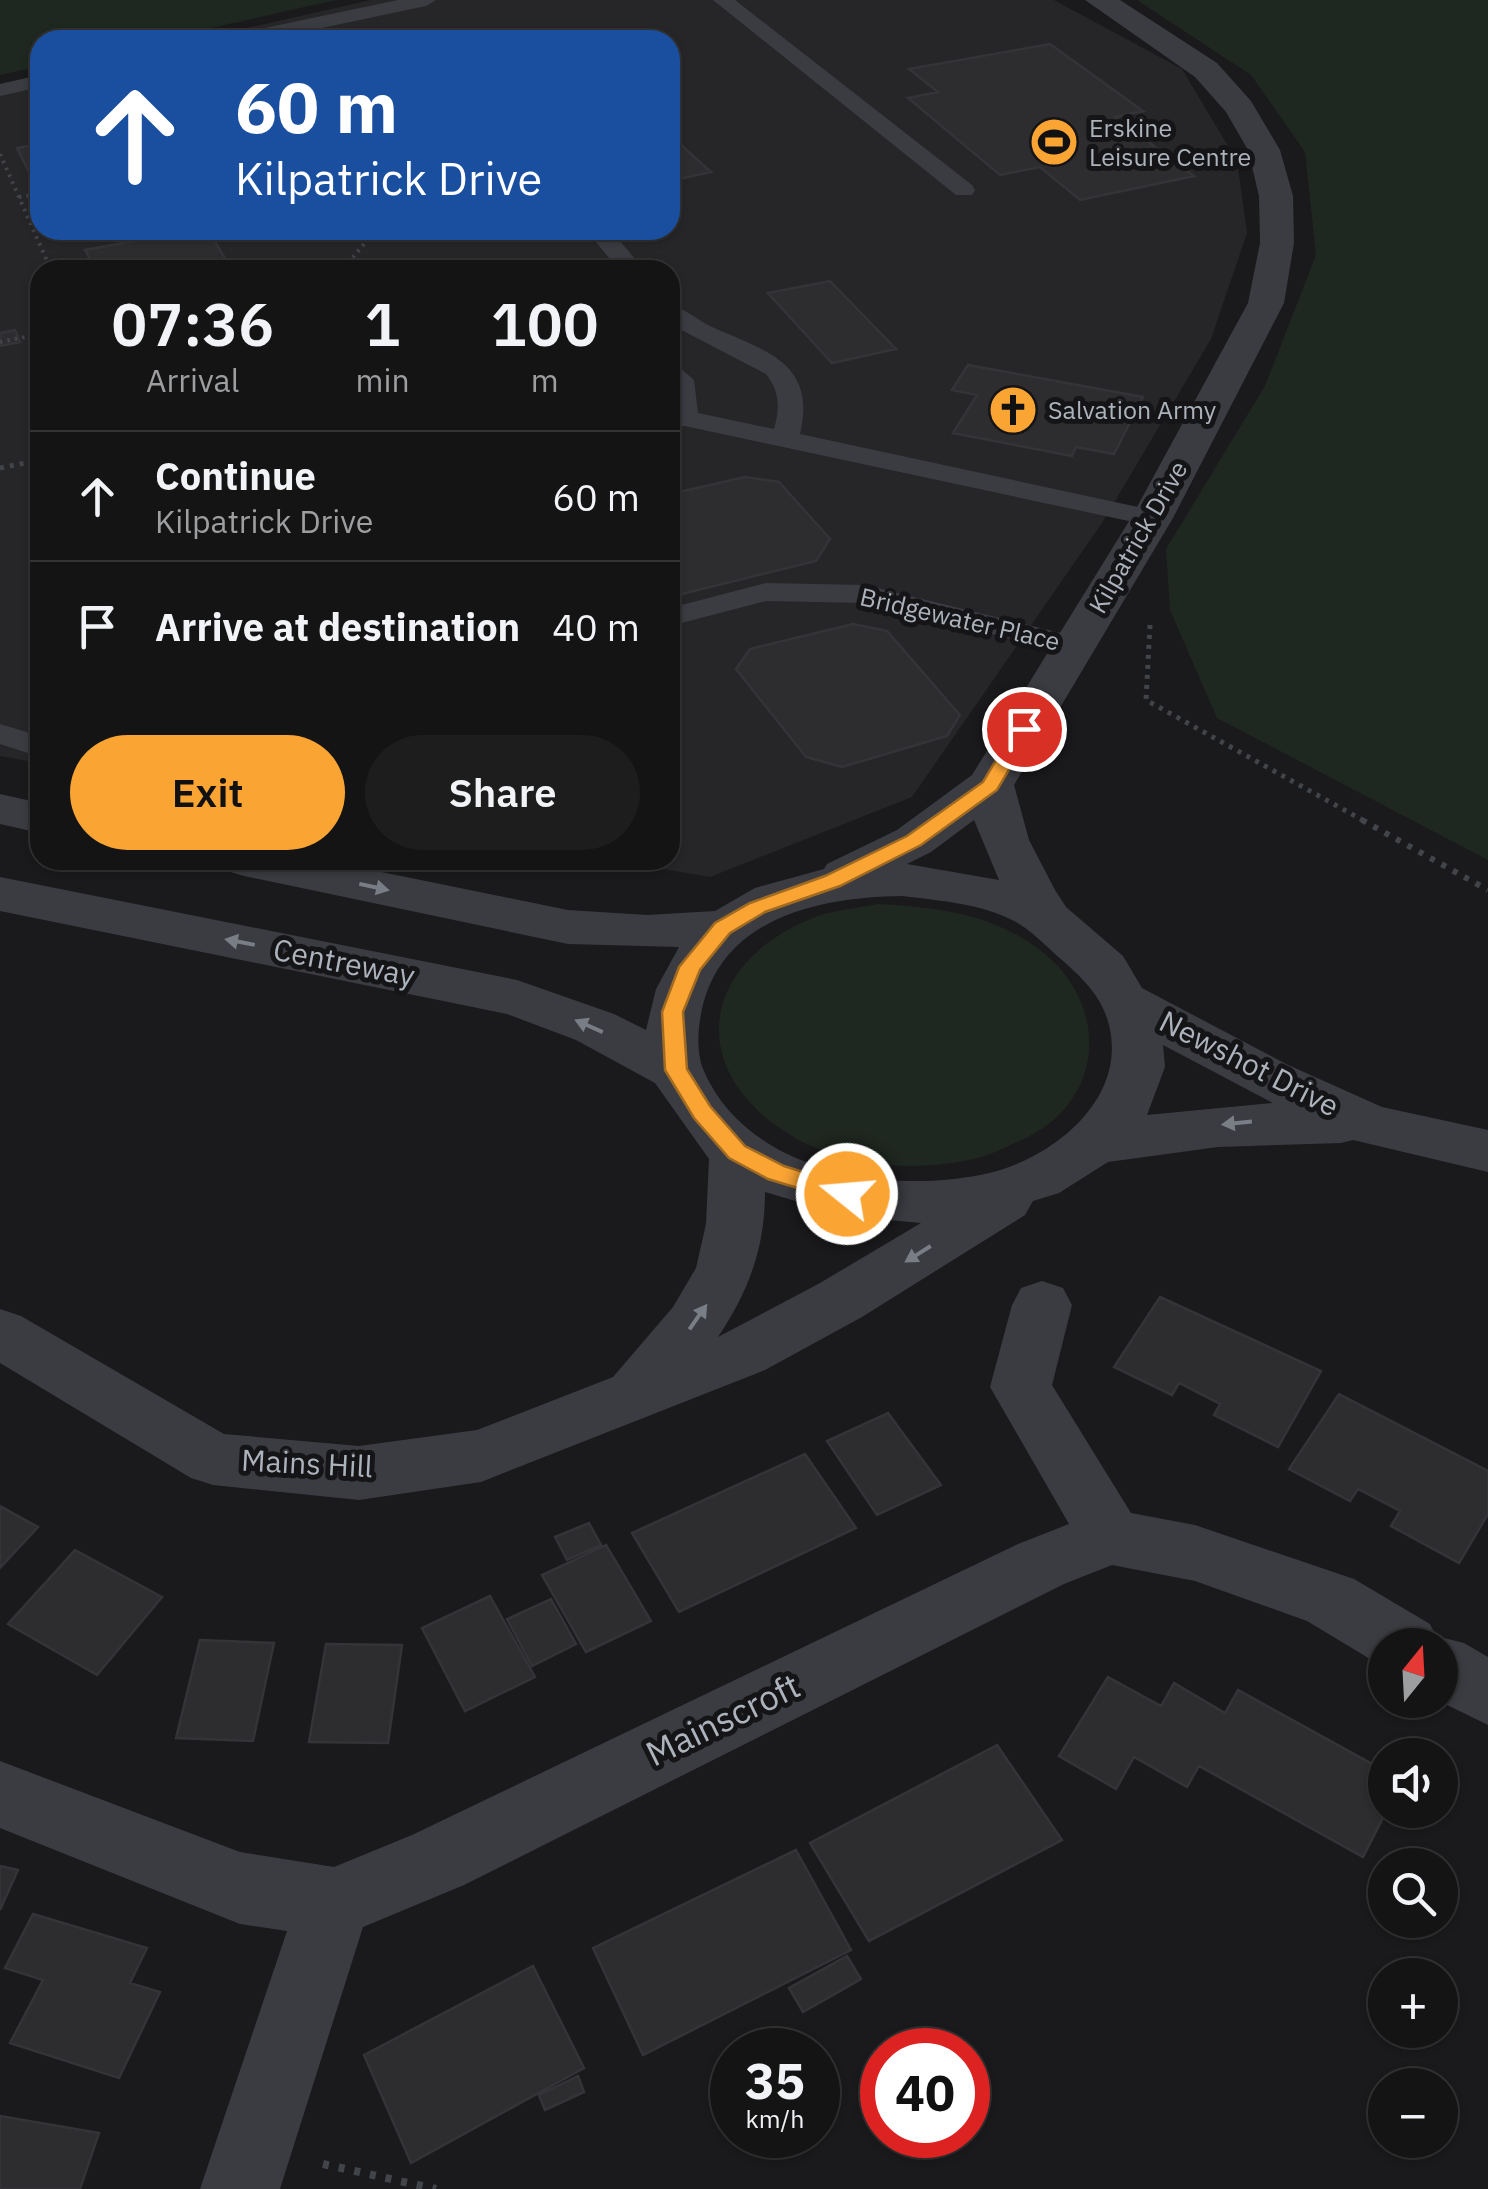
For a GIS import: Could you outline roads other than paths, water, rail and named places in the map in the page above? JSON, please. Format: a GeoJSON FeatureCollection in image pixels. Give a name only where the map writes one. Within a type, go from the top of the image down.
{"type":"FeatureCollection","features":[{"type":"Feature","properties":{"kind":"street","name":"Kilpatrick Drive"},"geometry":{"type":"LineString","coordinates":[[833,881],[914,841],[990,786],[1152,518],[1266,302],[1277,243],[1276,196],[1264,150],[1240,108],[1206,70],[1100,0]]}},
{"type":"Feature","properties":{"kind":"street"},"geometry":{"type":"LineString","coordinates":[[990,786],[997,830],[1012,863],[1048,919],[1090,956],[1130,1003],[1139,1031],[1131,1086],[1121,1114],[1096,1144],[1030,1184],[975,1199],[910,1202],[847,1194],[776,1172],[737,1152],[702,1112],[676,1070],[672,1012],[690,967],[722,928],[758,908],[833,881],[886,880],[944,885],[1001,898],[1048,919]]}},
{"type":"Feature","properties":{"kind":"street"},"geometry":{"type":"LineString","coordinates":[[0,810],[30,816]]}},
{"type":"Feature","properties":{"kind":"street"},"geometry":{"type":"LineString","coordinates":[[292,870],[568,927],[629,932],[722,928]]}},
{"type":"Feature","properties":{"kind":"street","name":"Centreway"},"geometry":{"type":"LineString","coordinates":[[0,894],[517,998],[595,1028],[676,1070]]}},
{"type":"Feature","properties":{"kind":"street","name":"Newshot Drive"},"geometry":{"type":"LineString","coordinates":[[1130,1003],[1267,1078],[1369,1124]]}},
{"type":"Feature","properties":{"kind":"street","name":"Newshot Drive"},"geometry":{"type":"LineString","coordinates":[[1096,1144],[1166,1130],[1260,1121],[1369,1124],[1488,1151]]}},
{"type":"Feature","properties":{"kind":"street"},"geometry":{"type":"LineString","coordinates":[[636,1392],[692,1327],[719,1286],[732,1246],[737,1152]]}},
{"type":"Feature","properties":{"kind":"street","name":"Mains Hill"},"geometry":{"type":"LineString","coordinates":[[0,1332],[214,1459],[359,1473],[481,1456],[742,1353],[841,1300],[1030,1184]]}},
{"type":"Feature","properties":{"kind":"street"},"geometry":{"type":"LineString","coordinates":[[1042,1305],[1021,1387],[1111,1537],[1196,1553],[1330,1600],[1377,1628]]}},
{"type":"Feature","properties":{"kind":"street","name":"Mainscroft"},"geometry":{"type":"LineString","coordinates":[[334,1904],[438,1860],[1041,1564],[1111,1537]]}},
{"type":"Feature","properties":{"kind":"street"},"geometry":{"type":"LineString","coordinates":[[1458,1676],[1488,1694]]}},
{"type":"Feature","properties":{"kind":"street"},"geometry":{"type":"LineString","coordinates":[[0,1794],[240,1888],[334,1904],[247,2169]]}},
{"type":"Feature","properties":{"kind":"lane"},"geometry":{"type":"LineString","coordinates":[[284,30],[426,0]]}},
{"type":"Feature","properties":{"kind":"lane"},"geometry":{"type":"LineString","coordinates":[[723,0],[964,190]]}},
{"type":"Feature","properties":{"kind":"lane"},"geometry":{"type":"LineString","coordinates":[[0,90],[30,83]]}},
{"type":"Feature","properties":{"kind":"lane"},"geometry":{"type":"LineString","coordinates":[[606,240],[624,260]]}},
{"type":"Feature","properties":{"kind":"lane"},"geometry":{"type":"LineString","coordinates":[[680,323],[764,361],[783,380],[793,400],[786,440]]}},
{"type":"Feature","properties":{"kind":"lane"},"geometry":{"type":"LineString","coordinates":[[680,419],[1152,518]]}},
{"type":"Feature","properties":{"kind":"lane","name":"Bridgewater Place"},"geometry":{"type":"LineString","coordinates":[[680,614],[766,592],[865,594],[1074,645]]}},
{"type":"Feature","properties":{"kind":"lane"},"geometry":{"type":"LineString","coordinates":[[0,734],[30,743]]}},
{"type":"Feature","properties":{"kind":"place","name":"Erskine Leisure Centre"},"geometry":{"type":"Point","coordinates":[1054,142]}},
{"type":"Feature","properties":{"kind":"place","name":"Salvation Army"},"geometry":{"type":"Point","coordinates":[1013,410]}}]}
